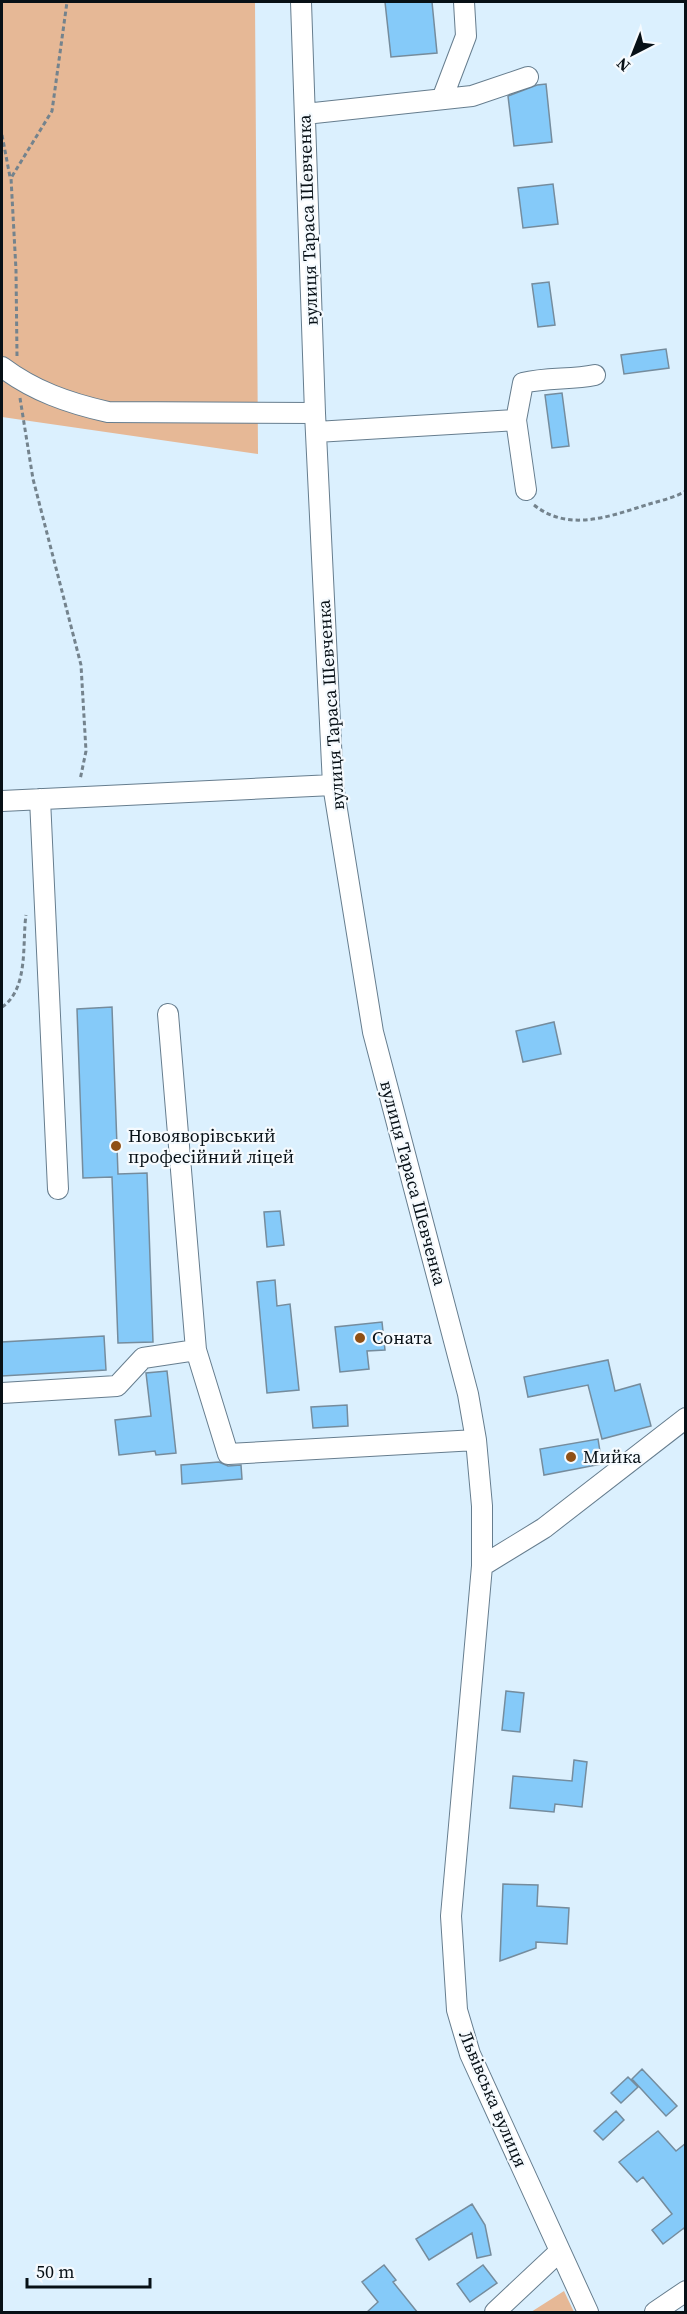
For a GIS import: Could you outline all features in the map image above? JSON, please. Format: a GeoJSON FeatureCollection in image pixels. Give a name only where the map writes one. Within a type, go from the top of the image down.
{"type":"FeatureCollection","features":[{"type":"Feature","properties":{"kind":"street","name":"вулиця Тараса Шевченка"},"geometry":{"type":"LineString","coordinates":[[301,2],[316,423],[333,785],[373,1032],[468,1394],[476,1440],[482,1506],[482,1566]]}},
{"type":"Feature","properties":{"kind":"street"},"geometry":{"type":"LineString","coordinates":[[442,99],[466,36],[464,2]]}},
{"type":"Feature","properties":{"kind":"street"},"geometry":{"type":"LineString","coordinates":[[305,114],[472,96],[528,77]]}},
{"type":"Feature","properties":{"kind":"street"},"geometry":{"type":"LineString","coordinates":[[9,373],[50,395],[77,405],[108,412],[316,423],[516,420]]}},
{"type":"Feature","properties":{"kind":"street"},"geometry":{"type":"LineString","coordinates":[[526,490],[516,420],[523,383],[540,379],[573,379],[595,375]]}},
{"type":"Feature","properties":{"kind":"street"},"geometry":{"type":"LineString","coordinates":[[2,801],[333,785]]}},
{"type":"Feature","properties":{"kind":"street"},"geometry":{"type":"LineString","coordinates":[[40,799],[58,1190]]}},
{"type":"Feature","properties":{"kind":"street"},"geometry":{"type":"LineString","coordinates":[[168,1014],[196,1350],[228,1455],[476,1440]]}},
{"type":"Feature","properties":{"kind":"street"},"geometry":{"type":"LineString","coordinates":[[2,1393],[117,1386],[143,1358],[196,1350]]}},
{"type":"Feature","properties":{"kind":"street"},"geometry":{"type":"LineString","coordinates":[[482,1566],[544,1528],[686,1418]]}},
{"type":"Feature","properties":{"kind":"street","name":"Львівська вулиця"},"geometry":{"type":"LineString","coordinates":[[482,1566],[451,1916],[458,2010],[470,2054],[588,2313]]}},
{"type":"Feature","properties":{"kind":"street"},"geometry":{"type":"LineString","coordinates":[[495,2313],[560,2251]]}},
{"type":"Feature","properties":{"kind":"street"},"geometry":{"type":"LineString","coordinates":[[655,2313],[686,2291]]}},
{"type":"Feature","properties":{"kind":"path"},"geometry":{"type":"LineString","coordinates":[[11,178],[52,111],[67,2]]}},
{"type":"Feature","properties":{"kind":"path"},"geometry":{"type":"LineString","coordinates":[[2,135],[11,178],[16,270],[9,373],[33,479],[81,665],[86,751],[83,774],[76,788],[63,798]]}},
{"type":"Feature","properties":{"kind":"path"},"geometry":{"type":"LineString","coordinates":[[526,490],[534,506],[548,516],[574,521],[604,518],[686,491]]}},
{"type":"Feature","properties":{"kind":"path"},"geometry":{"type":"LineString","coordinates":[[2,1007],[8,1003],[18,985],[22,970],[27,909]]}},
{"type":"Feature","properties":{"kind":"shaded area"},"geometry":{"type":"Polygon","coordinates":[[[2,2],[255,2],[258,454],[2,417],[2,2]]]}},
{"type":"Feature","properties":{"kind":"shaded area"},"geometry":{"type":"Polygon","coordinates":[[[564,2291],[574,2312],[531,2312],[564,2291]]]}},
{"type":"Feature","properties":{"kind":"building"},"geometry":{"type":"Polygon","coordinates":[[[385,2],[432,2],[437,53],[391,57],[385,2]]]}},
{"type":"Feature","properties":{"kind":"building"},"geometry":{"type":"Polygon","coordinates":[[[546,84],[552,142],[514,146],[508,96],[546,84]]]}},
{"type":"Feature","properties":{"kind":"building"},"geometry":{"type":"Polygon","coordinates":[[[553,184],[558,224],[523,228],[518,188],[553,184]]]}},
{"type":"Feature","properties":{"kind":"building"},"geometry":{"type":"Polygon","coordinates":[[[549,282],[555,325],[538,327],[532,284],[549,282]]]}},
{"type":"Feature","properties":{"kind":"building"},"geometry":{"type":"Polygon","coordinates":[[[666,349],[669,368],[624,374],[621,355],[666,349]]]}},
{"type":"Feature","properties":{"kind":"building"},"geometry":{"type":"Polygon","coordinates":[[[562,393],[569,446],[552,448],[545,395],[562,393]]]}},
{"type":"Feature","properties":{"kind":"building"},"geometry":{"type":"Polygon","coordinates":[[[112,1007],[118,1174],[147,1173],[153,1342],[118,1343],[112,1177],[83,1178],[77,1009],[112,1007]]]}},
{"type":"Feature","properties":{"kind":"building"},"geometry":{"type":"Polygon","coordinates":[[[554,1022],[561,1054],[523,1062],[516,1031],[554,1022]]]}},
{"type":"Feature","properties":{"kind":"building"},"geometry":{"type":"Polygon","coordinates":[[[280,1211],[284,1245],[267,1247],[264,1212],[280,1211]]]}},
{"type":"Feature","properties":{"kind":"building"},"geometry":{"type":"Polygon","coordinates":[[[275,1280],[277,1306],[290,1304],[299,1390],[267,1393],[257,1282],[275,1280]]]}},
{"type":"Feature","properties":{"kind":"building","name":"Соната"},"geometry":{"type":"Polygon","coordinates":[[[382,1322],[385,1350],[367,1351],[369,1369],[340,1372],[335,1327],[382,1322]]]}},
{"type":"Feature","properties":{"kind":"building"},"geometry":{"type":"Polygon","coordinates":[[[104,1336],[106,1370],[2,1376],[2,1342],[104,1336]]]}},
{"type":"Feature","properties":{"kind":"building"},"geometry":{"type":"Polygon","coordinates":[[[608,1360],[615,1391],[640,1384],[651,1426],[602,1439],[588,1385],[528,1397],[524,1377],[608,1360]]]}},
{"type":"Feature","properties":{"kind":"building"},"geometry":{"type":"Polygon","coordinates":[[[167,1371],[176,1453],[156,1455],[155,1451],[119,1455],[115,1420],[151,1416],[146,1373],[167,1371]]]}},
{"type":"Feature","properties":{"kind":"building"},"geometry":{"type":"Polygon","coordinates":[[[347,1405],[348,1426],[313,1428],[311,1407],[347,1405]]]}},
{"type":"Feature","properties":{"kind":"building","name":"Мийка"},"geometry":{"type":"Polygon","coordinates":[[[598,1439],[602,1464],[544,1475],[540,1449],[598,1439]]]}},
{"type":"Feature","properties":{"kind":"building"},"geometry":{"type":"Polygon","coordinates":[[[219,1462],[228,1466],[241,1465],[242,1479],[182,1484],[181,1465],[219,1462]]]}},
{"type":"Feature","properties":{"kind":"building"},"geometry":{"type":"Polygon","coordinates":[[[506,1691],[524,1693],[520,1732],[502,1730],[506,1691]]]}},
{"type":"Feature","properties":{"kind":"building"},"geometry":{"type":"Polygon","coordinates":[[[574,1760],[587,1762],[582,1807],[555,1804],[554,1812],[510,1808],[513,1776],[572,1781],[574,1760]]]}},
{"type":"Feature","properties":{"kind":"building"},"geometry":{"type":"Polygon","coordinates":[[[503,1884],[538,1885],[537,1906],[569,1908],[567,1944],[536,1942],[536,1948],[500,1961],[503,1884]]]}},
{"type":"Feature","properties":{"kind":"building"},"geometry":{"type":"Polygon","coordinates":[[[642,2069],[677,2106],[666,2116],[632,2079],[642,2069]]]}},
{"type":"Feature","properties":{"kind":"building"},"geometry":{"type":"Polygon","coordinates":[[[628,2077],[638,2087],[621,2103],[611,2093],[628,2077]]]}},
{"type":"Feature","properties":{"kind":"building"},"geometry":{"type":"Polygon","coordinates":[[[616,2111],[624,2120],[603,2140],[594,2131],[616,2111]]]}},
{"type":"Feature","properties":{"kind":"building"},"geometry":{"type":"Polygon","coordinates":[[[658,2131],[676,2151],[686,2143],[686,2231],[684,2228],[663,2244],[652,2230],[672,2214],[643,2177],[637,2182],[619,2162],[658,2131]]]}},
{"type":"Feature","properties":{"kind":"building"},"geometry":{"type":"Polygon","coordinates":[[[472,2204],[485,2225],[491,2255],[477,2258],[472,2233],[429,2260],[416,2239],[472,2204]]]}},
{"type":"Feature","properties":{"kind":"building"},"geometry":{"type":"Polygon","coordinates":[[[384,2265],[396,2280],[393,2282],[418,2313],[366,2313],[378,2302],[362,2282],[384,2265]]]}},
{"type":"Feature","properties":{"kind":"building"},"geometry":{"type":"Polygon","coordinates":[[[483,2265],[497,2283],[470,2302],[457,2284],[483,2265]]]}},
{"type":"Feature","properties":{"kind":"place","name":"Новояворівський професійний ліцей"},"geometry":{"type":"Point","coordinates":[116,1146]}},
{"type":"Feature","properties":{"kind":"place","name":"Соната"},"geometry":{"type":"Point","coordinates":[360,1338]}},
{"type":"Feature","properties":{"kind":"place","name":"Мийка"},"geometry":{"type":"Point","coordinates":[571,1457]}}]}
